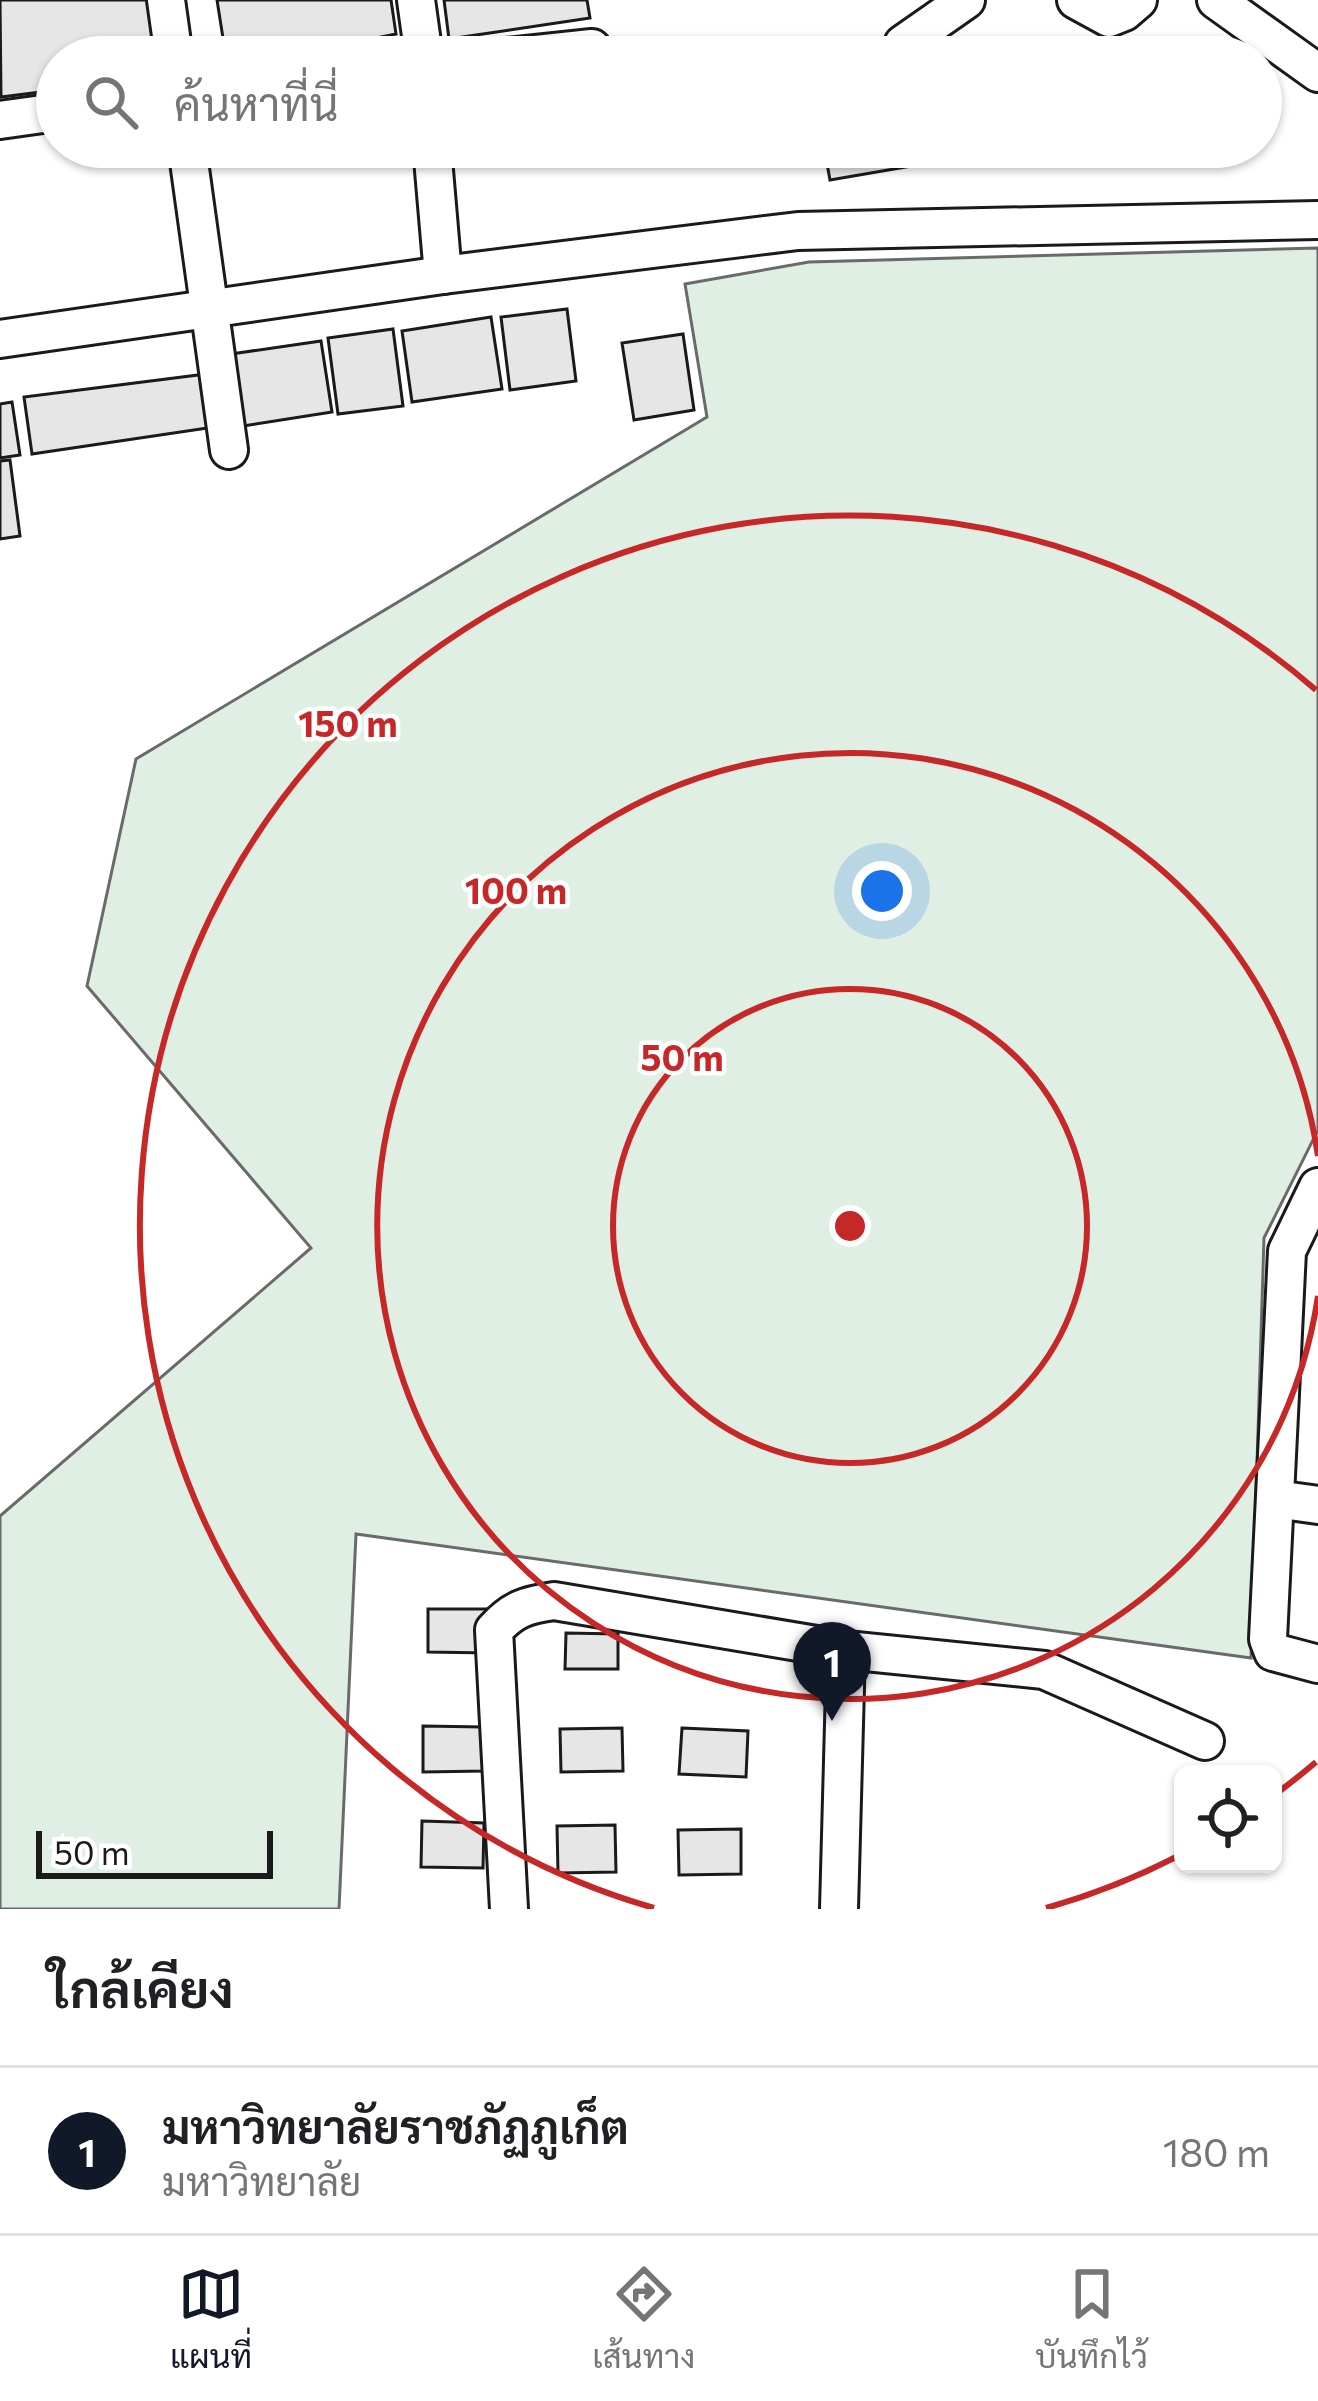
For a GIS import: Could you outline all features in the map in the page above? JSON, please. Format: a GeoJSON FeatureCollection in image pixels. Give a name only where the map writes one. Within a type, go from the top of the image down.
{"type":"FeatureCollection","features":[{"type":"Feature","properties":{"kind":"street"},"geometry":{"type":"LineString","coordinates":[[166,0],[171,36]]}},
{"type":"Feature","properties":{"kind":"street"},"geometry":{"type":"LineString","coordinates":[[416,0],[421,36]]}},
{"type":"Feature","properties":{"kind":"street"},"geometry":{"type":"LineString","coordinates":[[914,36],[966,0]]}},
{"type":"Feature","properties":{"kind":"street"},"geometry":{"type":"LineString","coordinates":[[1076,0],[1108,18],[1138,0]]}},
{"type":"Feature","properties":{"kind":"street"},"geometry":{"type":"LineString","coordinates":[[1216,0],[1266,36]]}},
{"type":"Feature","properties":{"kind":"street"},"geometry":{"type":"LineString","coordinates":[[1282,47],[1318,73]]}},
{"type":"Feature","properties":{"kind":"street"},"geometry":{"type":"LineString","coordinates":[[0,120],[36,115]]}},
{"type":"Feature","properties":{"kind":"street"},"geometry":{"type":"LineString","coordinates":[[190,168],[229,450]]}},
{"type":"Feature","properties":{"kind":"street"},"geometry":{"type":"LineString","coordinates":[[434,168],[443,275]]}},
{"type":"Feature","properties":{"kind":"street"},"geometry":{"type":"LineString","coordinates":[[0,339],[443,275],[798,231],[1318,220]]}},
{"type":"Feature","properties":{"kind":"street"},"geometry":{"type":"LineString","coordinates":[[1318,1187],[1288,1251],[1268,1639],[1273,1652],[1318,1664]]}},
{"type":"Feature","properties":{"kind":"street"},"geometry":{"type":"LineString","coordinates":[[1275,1499],[1318,1505]]}},
{"type":"Feature","properties":{"kind":"street"},"geometry":{"type":"LineString","coordinates":[[509,1909],[494,1630],[510,1612],[526,1605],[554,1601],[846,1650],[1044,1670],[1205,1742]]}},
{"type":"Feature","properties":{"kind":"street"},"geometry":{"type":"LineString","coordinates":[[838,1909],[846,1650]]}},
{"type":"Feature","properties":{"kind":"green space"},"geometry":{"type":"Polygon","coordinates":[[[1318,248],[1318,1130],[1264,1238],[1251,1658],[356,1534],[339,1909],[0,1909],[0,1516],[311,1248],[87,986],[136,759],[707,417],[685,284],[809,262],[1318,248]]]}},
{"type":"Feature","properties":{"kind":"building"},"geometry":{"type":"Polygon","coordinates":[[[0,0],[155,0],[160,36],[36,36],[36,93],[1,97],[0,0]]]}},
{"type":"Feature","properties":{"kind":"building"},"geometry":{"type":"Polygon","coordinates":[[[217,0],[391,0],[396,34],[386,36],[223,36],[217,0]]]}},
{"type":"Feature","properties":{"kind":"building"},"geometry":{"type":"Polygon","coordinates":[[[444,0],[587,0],[590,18],[449,36],[444,0]]]}},
{"type":"Feature","properties":{"kind":"building"},"geometry":{"type":"Polygon","coordinates":[[[828,168],[900,168],[830,180],[828,168]]]}},
{"type":"Feature","properties":{"kind":"building"},"geometry":{"type":"Polygon","coordinates":[[[567,309],[576,381],[510,390],[501,317],[567,309]]]}},
{"type":"Feature","properties":{"kind":"building"},"geometry":{"type":"Polygon","coordinates":[[[491,317],[502,389],[412,402],[402,331],[491,317]]]}},
{"type":"Feature","properties":{"kind":"building"},"geometry":{"type":"Polygon","coordinates":[[[393,329],[403,406],[338,414],[328,338],[393,329]]]}},
{"type":"Feature","properties":{"kind":"building"},"geometry":{"type":"Polygon","coordinates":[[[683,334],[694,410],[634,420],[622,343],[683,334]]]}},
{"type":"Feature","properties":{"kind":"building"},"geometry":{"type":"Polygon","coordinates":[[[321,341],[332,412],[243,426],[231,354],[321,341]]]}},
{"type":"Feature","properties":{"kind":"building"},"geometry":{"type":"Polygon","coordinates":[[[214,373],[221,426],[32,454],[24,397],[214,373]]]}},
{"type":"Feature","properties":{"kind":"building"},"geometry":{"type":"Polygon","coordinates":[[[12,402],[20,455],[0,458],[0,404],[12,402]]]}},
{"type":"Feature","properties":{"kind":"building"},"geometry":{"type":"Polygon","coordinates":[[[10,460],[20,536],[0,539],[0,461],[10,460]]]}},
{"type":"Feature","properties":{"kind":"building"},"geometry":{"type":"Polygon","coordinates":[[[428,1609],[490,1609],[489,1653],[428,1652],[428,1609]]]}},
{"type":"Feature","properties":{"kind":"building"},"geometry":{"type":"Polygon","coordinates":[[[566,1633],[618,1634],[618,1669],[565,1669],[566,1633]]]}},
{"type":"Feature","properties":{"kind":"building"},"geometry":{"type":"Polygon","coordinates":[[[423,1726],[483,1727],[484,1771],[423,1772],[423,1726]]]}},
{"type":"Feature","properties":{"kind":"building"},"geometry":{"type":"Polygon","coordinates":[[[622,1728],[623,1771],[561,1772],[560,1729],[622,1728]]]}},
{"type":"Feature","properties":{"kind":"building"},"geometry":{"type":"Polygon","coordinates":[[[682,1728],[748,1731],[746,1777],[679,1774],[682,1728]]]}},
{"type":"Feature","properties":{"kind":"building"},"geometry":{"type":"Polygon","coordinates":[[[422,1821],[484,1823],[483,1868],[421,1867],[422,1821]]]}},
{"type":"Feature","properties":{"kind":"building"},"geometry":{"type":"Polygon","coordinates":[[[615,1825],[616,1872],[558,1873],[557,1826],[615,1825]]]}},
{"type":"Feature","properties":{"kind":"building"},"geometry":{"type":"Polygon","coordinates":[[[741,1829],[741,1874],[679,1875],[678,1830],[741,1829]]]}},
{"type":"Feature","properties":{"kind":"place","name":"มหาวิทยาลัยราชภัฏภูเก็ต"},"geometry":{"type":"Point","coordinates":[832,1721]}}]}
